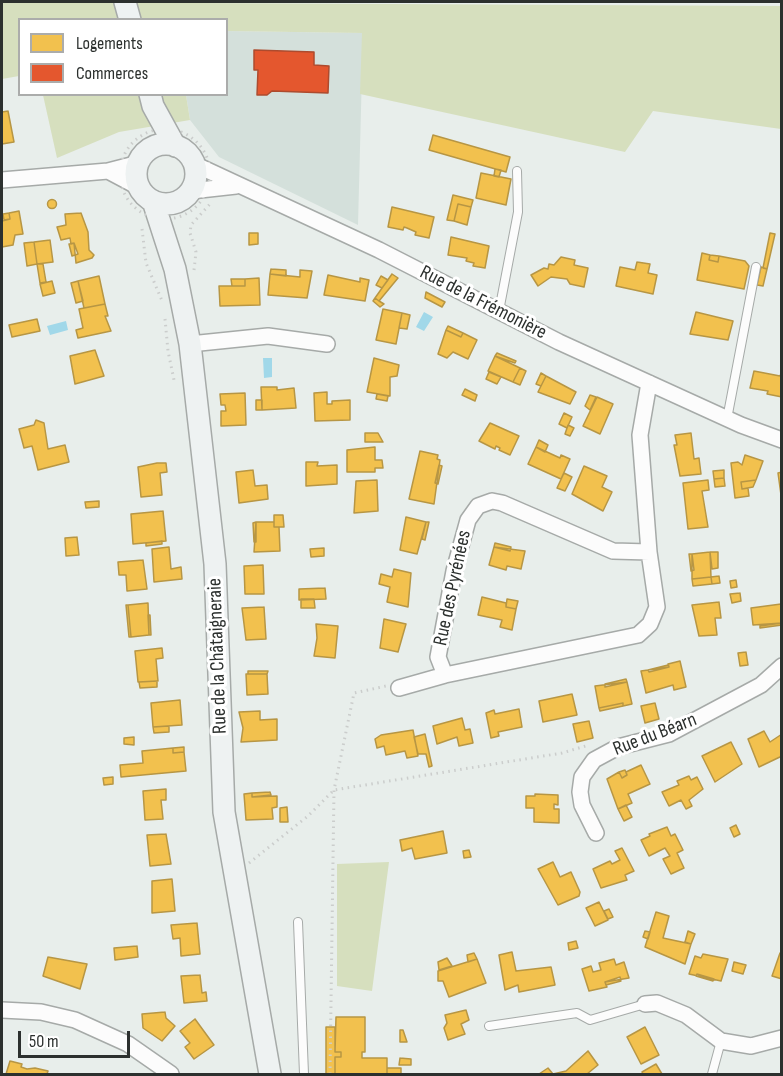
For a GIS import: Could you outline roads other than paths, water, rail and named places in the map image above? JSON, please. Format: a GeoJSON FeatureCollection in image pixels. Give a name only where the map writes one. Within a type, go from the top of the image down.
{"type":"FeatureCollection","features":[{"type":"Feature","properties":{"kind":"street"},"geometry":{"type":"LineString","coordinates":[[124,2],[129,18]]}},
{"type":"Feature","properties":{"kind":"street","name":"Rue de la Châtaigneraie"},"geometry":{"type":"LineString","coordinates":[[152,100],[137,180],[178,200]]}},
{"type":"Feature","properties":{"kind":"street","name":"Rue de la Châtaigneraie"},"geometry":{"type":"LineString","coordinates":[[141,155],[183,150],[175,269],[190,344],[216,573],[224,812],[270,1074]]}},
{"type":"Feature","properties":{"kind":"street"},"geometry":{"type":"LineString","coordinates":[[2,180],[141,155]]}},
{"type":"Feature","properties":{"kind":"street","name":"Rue de la Frémonière"},"geometry":{"type":"LineString","coordinates":[[178,200],[240,186],[379,250],[649,383],[728,419],[782,440]]}},
{"type":"Feature","properties":{"kind":"street"},"geometry":{"type":"LineString","coordinates":[[190,344],[268,336],[327,344]]}},
{"type":"Feature","properties":{"kind":"street","name":"Rue des Pyrénées"},"geometry":{"type":"LineString","coordinates":[[399,688],[445,675],[638,635],[650,624],[657,607],[649,552],[640,435],[649,383]]}},
{"type":"Feature","properties":{"kind":"street","name":"Rue des Pyrénées"},"geometry":{"type":"LineString","coordinates":[[445,675],[438,657],[452,581],[468,520],[478,506],[492,501],[502,503],[613,551],[649,552]]}},
{"type":"Feature","properties":{"kind":"street","name":"Rue du Béarn"},"geometry":{"type":"LineString","coordinates":[[596,833],[582,805],[580,792],[582,777],[594,760],[618,747],[669,734],[761,685],[782,666]]}},
{"type":"Feature","properties":{"kind":"street"},"geometry":{"type":"LineString","coordinates":[[645,1004],[657,1003],[686,1015],[721,1041],[751,1046],[782,1038]]}},
{"type":"Feature","properties":{"kind":"street"},"geometry":{"type":"LineString","coordinates":[[2,1010],[41,1012],[75,1020],[128,1044],[171,1074]]}},
{"type":"Feature","properties":{"kind":"lane"},"geometry":{"type":"LineString","coordinates":[[499,311],[518,212],[517,171]]}},
{"type":"Feature","properties":{"kind":"lane"},"geometry":{"type":"LineString","coordinates":[[728,419],[756,267]]}},
{"type":"Feature","properties":{"kind":"lane"},"geometry":{"type":"LineString","coordinates":[[298,922],[304,1074]]}},
{"type":"Feature","properties":{"kind":"lane"},"geometry":{"type":"LineString","coordinates":[[489,1026],[577,1013],[590,1020],[645,1004]]}},
{"type":"Feature","properties":{"kind":"lane"},"geometry":{"type":"LineString","coordinates":[[712,1074],[721,1041]]}},
{"type":"Feature","properties":{"kind":"water"},"geometry":{"type":"Polygon","coordinates":[[[424,312],[433,317],[424,331],[416,327],[424,312]]]}},
{"type":"Feature","properties":{"kind":"water"},"geometry":{"type":"Polygon","coordinates":[[[66,321],[68,330],[50,335],[47,326],[66,321]]]}},
{"type":"Feature","properties":{"kind":"water"},"geometry":{"type":"Polygon","coordinates":[[[263,358],[272,358],[272,377],[264,378],[263,358]]]}}]}
